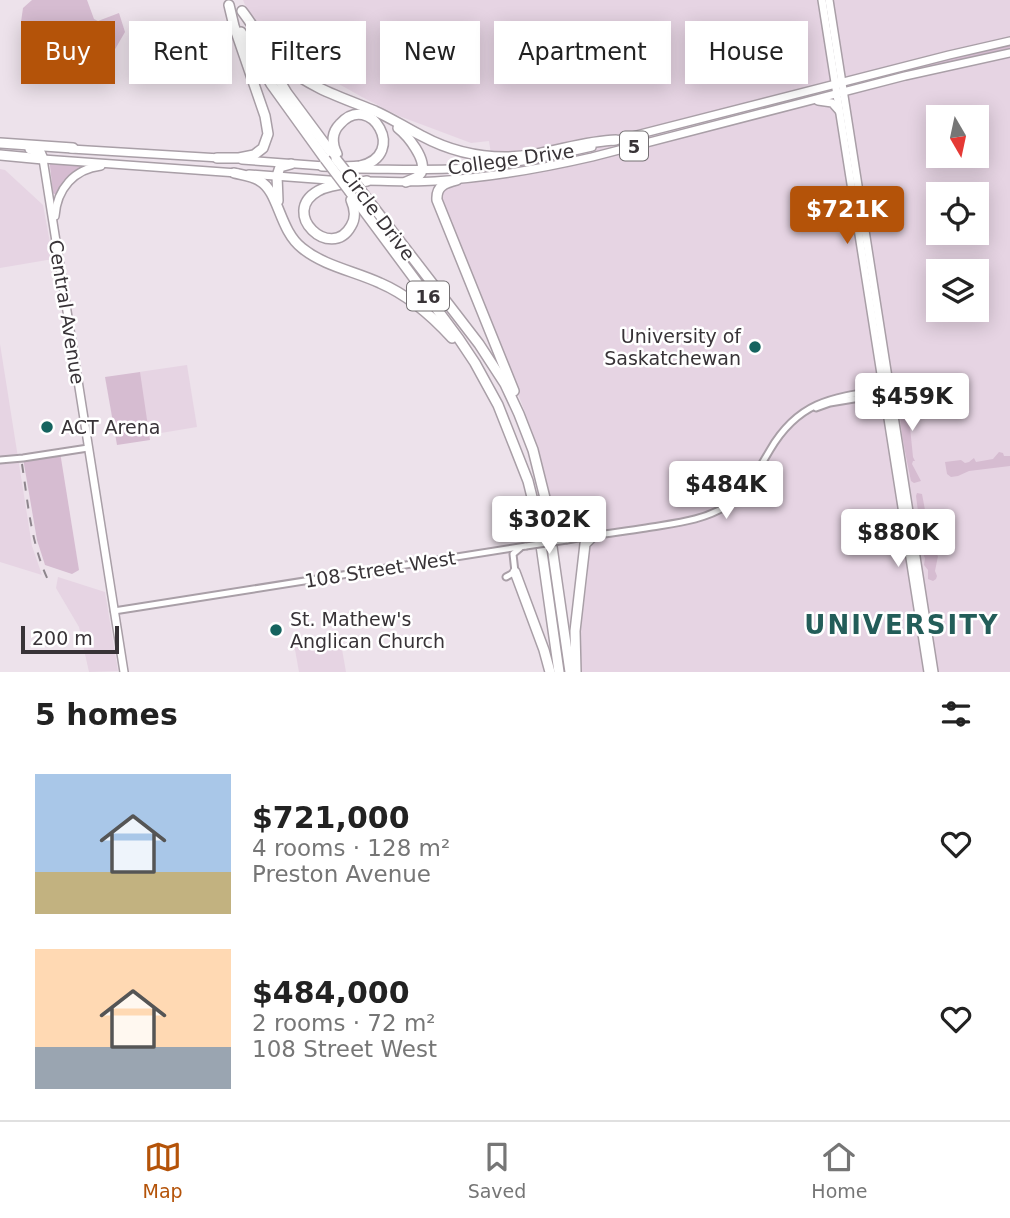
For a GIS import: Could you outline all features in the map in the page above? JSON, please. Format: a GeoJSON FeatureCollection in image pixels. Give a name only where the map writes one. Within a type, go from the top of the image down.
{"type":"FeatureCollection","features":[{"type":"Feature","properties":{"kind":"highway","name":"Circle Drive"},"geometry":{"type":"LineString","coordinates":[[231,2],[242,11],[280,82],[479,344],[510,394],[533,450],[549,518],[570,672]]}},
{"type":"Feature","properties":{"kind":"highway","name":"Circle Drive"},"geometry":{"type":"LineString","coordinates":[[231,2],[257,62],[323,162],[347,189],[459,339],[498,405],[528,481],[537,517],[559,672]]}},
{"type":"Feature","properties":{"kind":"highway"},"geometry":{"type":"LineString","coordinates":[[217,158],[254,155],[263,148],[268,135],[265,116],[234,26],[231,2]]}},
{"type":"Feature","properties":{"kind":"highway"},"geometry":{"type":"LineString","coordinates":[[242,11],[265,46],[291,71],[319,89],[371,110],[438,144],[486,156],[527,155],[616,140]]}},
{"type":"Feature","properties":{"kind":"highway"},"geometry":{"type":"LineString","coordinates":[[371,110],[401,130],[418,153],[422,169],[419,176],[405,182]]}},
{"type":"Feature","properties":{"kind":"highway"},"geometry":{"type":"LineString","coordinates":[[323,162],[360,166],[377,156],[383,147],[383,136],[375,120],[358,115],[341,122],[335,131],[333,143],[338,159]]}},
{"type":"Feature","properties":{"kind":"highway"},"geometry":{"type":"LineString","coordinates":[[2,144],[35,150],[40,152],[43,159]]}},
{"type":"Feature","properties":{"kind":"highway","name":"College Drive"},"geometry":{"type":"LineString","coordinates":[[2,144],[73,148]]}},
{"type":"Feature","properties":{"kind":"highway","name":"College Drive"},"geometry":{"type":"LineString","coordinates":[[0,155],[43,159]]}},
{"type":"Feature","properties":{"kind":"highway"},"geometry":{"type":"LineString","coordinates":[[281,217],[277,176],[280,167],[291,164]]}},
{"type":"Feature","properties":{"kind":"highway"},"geometry":{"type":"LineString","coordinates":[[234,173],[255,178],[266,185],[289,234],[308,253],[391,288],[434,319],[469,360],[498,405]]}},
{"type":"Feature","properties":{"kind":"highway"},"geometry":{"type":"LineString","coordinates":[[457,180],[440,186],[438,200],[515,393],[533,450]]}},
{"type":"Feature","properties":{"kind":"highway"},"geometry":{"type":"LineString","coordinates":[[347,189],[355,210],[351,228],[343,235],[331,239],[315,234],[305,219],[305,208],[310,198],[327,187],[367,181]]}},
{"type":"Feature","properties":{"kind":"highway"},"geometry":{"type":"LineString","coordinates":[[576,672],[575,631],[585,544],[593,536]]}},
{"type":"Feature","properties":{"kind":"highway"},"geometry":{"type":"LineString","coordinates":[[578,538],[584,565]]}},
{"type":"Feature","properties":{"kind":"highway"},"geometry":{"type":"LineString","coordinates":[[507,580],[517,577],[550,672]]}},
{"type":"Feature","properties":{"kind":"main road"},"geometry":{"type":"LineString","coordinates":[[822,0],[854,159]]}},
{"type":"Feature","properties":{"kind":"main road"},"geometry":{"type":"LineString","coordinates":[[809,90],[827,80],[835,63],[829,0]]}},
{"type":"Feature","properties":{"kind":"main road","name":"College Drive"},"geometry":{"type":"LineString","coordinates":[[43,159],[346,182],[457,180],[561,164],[810,100],[864,76],[1010,41]]}},
{"type":"Feature","properties":{"kind":"main road"},"geometry":{"type":"LineString","coordinates":[[784,107],[962,51]]}},
{"type":"Feature","properties":{"kind":"main road","name":"College Drive"},"geometry":{"type":"LineString","coordinates":[[73,148],[291,164],[323,162],[356,169],[477,167],[562,154],[809,90],[870,85],[1009,53]]}},
{"type":"Feature","properties":{"kind":"main road"},"geometry":{"type":"LineString","coordinates":[[835,63],[846,74],[864,76]]}},
{"type":"Feature","properties":{"kind":"main road"},"geometry":{"type":"LineString","coordinates":[[870,85],[853,94],[849,102],[854,159],[885,375],[903,390],[890,408]]}},
{"type":"Feature","properties":{"kind":"main road"},"geometry":{"type":"LineString","coordinates":[[839,88],[840,112],[888,392],[924,648],[931,672]]}},
{"type":"Feature","properties":{"kind":"main road"},"geometry":{"type":"LineString","coordinates":[[810,100],[832,103],[840,112]]}},
{"type":"Feature","properties":{"kind":"main road"},"geometry":{"type":"LineString","coordinates":[[43,159],[45,153],[50,151],[73,148]]}},
{"type":"Feature","properties":{"kind":"main road","name":"Central Avenue"},"geometry":{"type":"LineString","coordinates":[[43,159],[124,672]]}},
{"type":"Feature","properties":{"kind":"main road"},"geometry":{"type":"LineString","coordinates":[[54,231],[56,205],[64,185],[82,171],[97,166],[122,165]]}},
{"type":"Feature","properties":{"kind":"main road"},"geometry":{"type":"LineString","coordinates":[[885,375],[870,394],[890,408],[931,672]]}},
{"type":"Feature","properties":{"kind":"street","name":"108 Street West"},"geometry":{"type":"LineString","coordinates":[[114,611],[690,521],[724,507],[743,492],[782,432],[812,407],[823,401],[888,392]]}},
{"type":"Feature","properties":{"kind":"street"},"geometry":{"type":"LineString","coordinates":[[0,460],[88,448]]}},
{"type":"Feature","properties":{"kind":"street"},"geometry":{"type":"LineString","coordinates":[[513,561],[514,551],[524,547]]}},
{"type":"Feature","properties":{"kind":"street"},"geometry":{"type":"LineString","coordinates":[[500,550],[509,554],[517,577]]}},
{"type":"Feature","properties":{"kind":"shaded area"},"geometry":{"type":"Polygon","coordinates":[[[32,0],[87,0],[94,19],[98,21],[21,21],[23,8],[32,0]]]}},
{"type":"Feature","properties":{"kind":"shaded area","name":"University of Saskatchewan"},"geometry":{"type":"Polygon","coordinates":[[[243,0],[1010,0],[1010,672],[579,672],[578,654],[588,573],[587,551],[596,540],[594,533],[554,538],[545,480],[533,434],[441,202],[439,191],[452,184],[495,180],[489,141],[471,143],[399,116],[339,84],[366,84],[366,21],[254,21],[243,0]]]}},
{"type":"Feature","properties":{"kind":"shaded area"},"geometry":{"type":"Polygon","coordinates":[[[119,13],[125,32],[115,49],[115,21],[98,21],[119,13]]]}},
{"type":"Feature","properties":{"kind":"shaded area"},"geometry":{"type":"Polygon","coordinates":[[[1010,43],[1010,48],[849,87],[944,59],[1010,43]]]}},
{"type":"Feature","properties":{"kind":"shaded area"},"geometry":{"type":"Polygon","coordinates":[[[50,164],[87,166],[64,180],[56,195],[53,193],[50,166],[49,176],[50,164]]]}},
{"type":"Feature","properties":{"kind":"shaded area"},"geometry":{"type":"Polygon","coordinates":[[[0,169],[5,170],[43,205],[53,259],[0,268],[0,169]]]}},
{"type":"Feature","properties":{"kind":"shaded area"},"geometry":{"type":"Polygon","coordinates":[[[0,344],[32,546],[42,575],[0,562],[0,344]]]}},
{"type":"Feature","properties":{"kind":"shaded area"},"geometry":{"type":"Polygon","coordinates":[[[187,365],[197,427],[149,435],[139,372],[187,365]]]}},
{"type":"Feature","properties":{"kind":"shaded area"},"geometry":{"type":"Polygon","coordinates":[[[140,372],[150,440],[117,445],[105,377],[140,372]]]}},
{"type":"Feature","properties":{"kind":"shaded area"},"geometry":{"type":"Polygon","coordinates":[[[902,399],[905,400],[910,427],[915,461],[912,464],[921,481],[914,483],[911,481],[901,426],[902,399]]]}},
{"type":"Feature","properties":{"kind":"shaded area"},"geometry":{"type":"Polygon","coordinates":[[[60,452],[79,570],[72,574],[45,565],[37,540],[23,458],[60,452]]]}},
{"type":"Feature","properties":{"kind":"shaded area"},"geometry":{"type":"Polygon","coordinates":[[[999,452],[1010,456],[1010,466],[969,471],[951,477],[947,474],[945,462],[961,460],[965,463],[974,458],[976,462],[993,459],[999,452]]]}},
{"type":"Feature","properties":{"kind":"shaded area"},"geometry":{"type":"Polygon","coordinates":[[[917,493],[922,494],[925,510],[932,516],[930,519],[927,517],[926,521],[934,552],[938,556],[935,571],[937,576],[933,581],[928,579],[928,570],[924,565],[925,558],[921,550],[917,493]]]}},
{"type":"Feature","properties":{"kind":"shaded area"},"geometry":{"type":"Polygon","coordinates":[[[58,577],[105,592],[118,671],[89,672],[79,627],[56,588],[58,577]]]}},
{"type":"Feature","properties":{"kind":"shaded area"},"geometry":{"type":"Polygon","coordinates":[[[340,638],[346,672],[299,672],[294,644],[340,638]]]}},
{"type":"Feature","properties":{"kind":"railway"},"geometry":{"type":"LineString","coordinates":[[22,464],[34,539],[49,582]]}},
{"type":"Feature","properties":{"kind":"place","name":"University of Saskatchewan"},"geometry":{"type":"Point","coordinates":[755,347]}},
{"type":"Feature","properties":{"kind":"place","name":"ACT Arena"},"geometry":{"type":"Point","coordinates":[47,427]}},
{"type":"Feature","properties":{"kind":"place","name":"St. Mathew's Anglican Church"},"geometry":{"type":"Point","coordinates":[276,630]}},
{"type":"Feature","properties":{"kind":"district","name":"UNIVERSITY"},"geometry":{"type":"Point","coordinates":[902,625]}}]}
